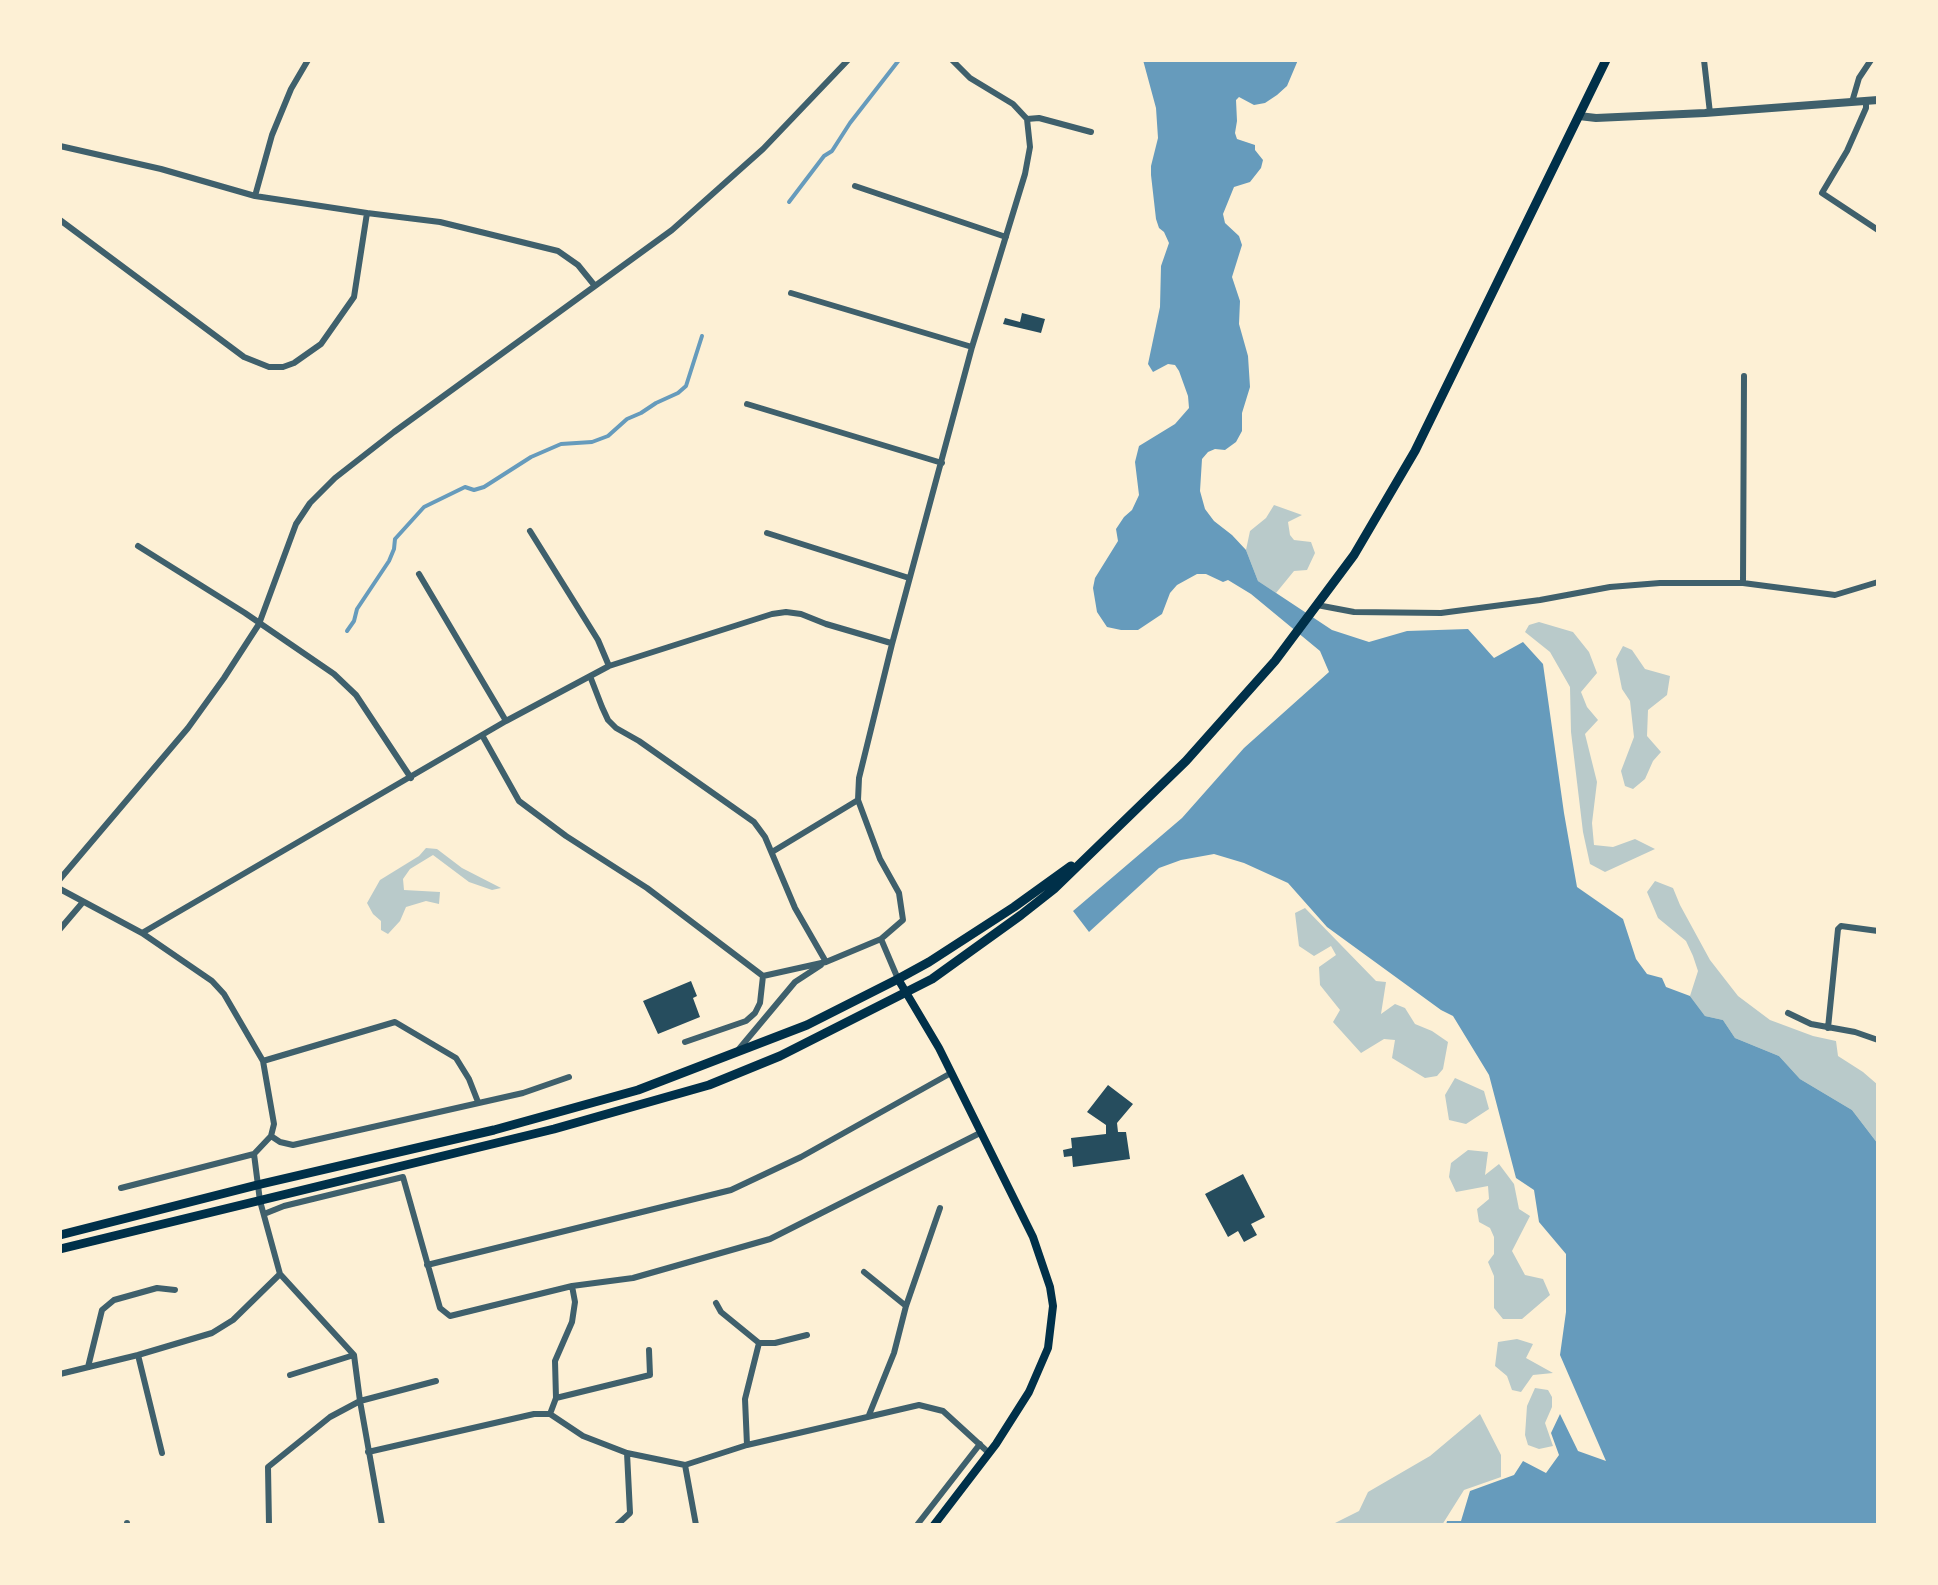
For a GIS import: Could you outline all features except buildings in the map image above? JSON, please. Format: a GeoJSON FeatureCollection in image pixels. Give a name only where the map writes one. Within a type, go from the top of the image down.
{"type":"FeatureCollection","features":[{"type":"Feature","properties":{"kind":"main road"},"geometry":{"type":"LineString","coordinates":[[60,1250],[554,1129],[709,1085],[780,1056],[932,979],[985,943],[1054,889],[1186,762],[1275,661],[1354,555],[1415,451],[1606,60]]}},
{"type":"Feature","properties":{"kind":"main road"},"geometry":{"type":"LineString","coordinates":[[60,1236],[494,1130],[638,1090],[807,1025],[898,979],[1014,907],[1094,850]]}},
{"type":"Feature","properties":{"kind":"main road"},"geometry":{"type":"LineString","coordinates":[[898,979],[940,1048],[1033,1238],[1053,1306],[1048,1348],[1028,1392],[989,1453],[934,1525]]}},
{"type":"Feature","properties":{"kind":"street"},"geometry":{"type":"LineString","coordinates":[[256,196],[272,135],[308,60]]}},
{"type":"Feature","properties":{"kind":"street"},"geometry":{"type":"LineString","coordinates":[[60,879],[188,728],[259,624],[296,524],[310,503],[394,432],[672,230],[763,149],[848,60]]}},
{"type":"Feature","properties":{"kind":"street"},"geometry":{"type":"LineString","coordinates":[[482,736],[519,800],[566,836],[647,888],[764,976],[826,962],[881,939],[902,920],[899,893],[880,859],[858,800],[859,778],[909,578],[1030,147],[1027,119],[1013,104],[970,78],[952,60]]}},
{"type":"Feature","properties":{"kind":"street"},"geometry":{"type":"LineString","coordinates":[[1704,60],[1710,113]]}},
{"type":"Feature","properties":{"kind":"street"},"geometry":{"type":"LineString","coordinates":[[1852,102],[1859,78],[1871,60]]}},
{"type":"Feature","properties":{"kind":"street"},"geometry":{"type":"LineString","coordinates":[[1579,116],[1710,113],[1878,100]]}},
{"type":"Feature","properties":{"kind":"street"},"geometry":{"type":"LineString","coordinates":[[1866,101],[1847,151],[1822,193],[1878,230]]}},
{"type":"Feature","properties":{"kind":"street"},"geometry":{"type":"LineString","coordinates":[[1027,119],[1039,118],[1091,132]]}},
{"type":"Feature","properties":{"kind":"street"},"geometry":{"type":"LineString","coordinates":[[60,146],[256,196],[440,222],[558,252],[578,265],[596,286]]}},
{"type":"Feature","properties":{"kind":"street"},"geometry":{"type":"LineString","coordinates":[[855,186],[1006,237]]}},
{"type":"Feature","properties":{"kind":"street"},"geometry":{"type":"LineString","coordinates":[[60,220],[244,356],[269,367],[283,367],[321,344],[354,297],[367,214]]}},
{"type":"Feature","properties":{"kind":"street"},"geometry":{"type":"LineString","coordinates":[[791,293],[972,347]]}},
{"type":"Feature","properties":{"kind":"street"},"geometry":{"type":"LineString","coordinates":[[1743,584],[1744,376]]}},
{"type":"Feature","properties":{"kind":"street"},"geometry":{"type":"LineString","coordinates":[[747,404],[942,463]]}},
{"type":"Feature","properties":{"kind":"street"},"geometry":{"type":"LineString","coordinates":[[530,531],[598,640],[608,666]]}},
{"type":"Feature","properties":{"kind":"street"},"geometry":{"type":"LineString","coordinates":[[767,533],[909,578]]}},
{"type":"Feature","properties":{"kind":"street"},"geometry":{"type":"LineString","coordinates":[[138,546],[334,674],[356,695],[411,778]]}},
{"type":"Feature","properties":{"kind":"street"},"geometry":{"type":"LineString","coordinates":[[419,574],[506,721]]}},
{"type":"Feature","properties":{"kind":"street"},"geometry":{"type":"LineString","coordinates":[[1316,607],[1354,612],[1442,613],[1660,582],[1743,584],[1835,595],[1878,582]]}},
{"type":"Feature","properties":{"kind":"street"},"geometry":{"type":"LineString","coordinates":[[142,933],[608,666],[786,612],[892,644]]}},
{"type":"Feature","properties":{"kind":"street"},"geometry":{"type":"LineString","coordinates":[[590,676],[608,720],[754,822],[826,962]]}},
{"type":"Feature","properties":{"kind":"street"},"geometry":{"type":"LineString","coordinates":[[772,852],[858,800]]}},
{"type":"Feature","properties":{"kind":"street"},"geometry":{"type":"LineString","coordinates":[[60,889],[142,933],[212,981],[232,1006],[263,1062],[274,1124],[271,1136],[254,1154],[121,1188]]}},
{"type":"Feature","properties":{"kind":"street"},"geometry":{"type":"LineString","coordinates":[[60,930],[83,902]]}},
{"type":"Feature","properties":{"kind":"street"},"geometry":{"type":"LineString","coordinates":[[1828,1028],[1838,929],[1841,926],[1878,931]]}},
{"type":"Feature","properties":{"kind":"street"},"geometry":{"type":"LineString","coordinates":[[881,939],[898,979]]}},
{"type":"Feature","properties":{"kind":"street"},"geometry":{"type":"LineString","coordinates":[[737,1052],[795,982],[826,962]]}},
{"type":"Feature","properties":{"kind":"street"},"geometry":{"type":"LineString","coordinates":[[685,1042],[746,1021],[760,1004],[764,976]]}},
{"type":"Feature","properties":{"kind":"street"},"geometry":{"type":"LineString","coordinates":[[1788,1013],[1810,1024],[1878,1040]]}},
{"type":"Feature","properties":{"kind":"street"},"geometry":{"type":"LineString","coordinates":[[263,1062],[396,1022],[456,1058],[478,1103]]}},
{"type":"Feature","properties":{"kind":"street"},"geometry":{"type":"LineString","coordinates":[[427,1265],[732,1190],[801,1158],[950,1073]]}},
{"type":"Feature","properties":{"kind":"street"},"geometry":{"type":"LineString","coordinates":[[271,1136],[294,1144],[523,1093],[570,1077]]}},
{"type":"Feature","properties":{"kind":"street"},"geometry":{"type":"LineString","coordinates":[[264,1214],[402,1176],[440,1308],[450,1316],[572,1286],[633,1278],[770,1238],[980,1133]]}},
{"type":"Feature","properties":{"kind":"street"},"geometry":{"type":"LineString","coordinates":[[254,1154],[260,1201],[280,1274],[354,1355],[382,1525]]}},
{"type":"Feature","properties":{"kind":"street"},"geometry":{"type":"LineString","coordinates":[[868,1416],[894,1354],[940,1208]]}},
{"type":"Feature","properties":{"kind":"street"},"geometry":{"type":"LineString","coordinates":[[864,1272],[906,1306]]}},
{"type":"Feature","properties":{"kind":"street"},"geometry":{"type":"LineString","coordinates":[[60,1374],[212,1333],[233,1320],[280,1274]]}},
{"type":"Feature","properties":{"kind":"street"},"geometry":{"type":"LineString","coordinates":[[550,1414],[556,1398],[555,1361],[572,1322],[572,1286]]}},
{"type":"Feature","properties":{"kind":"street"},"geometry":{"type":"LineString","coordinates":[[88,1367],[102,1310],[114,1300],[158,1288],[175,1290]]}},
{"type":"Feature","properties":{"kind":"street"},"geometry":{"type":"LineString","coordinates":[[716,1303],[720,1312],[759,1344],[807,1335]]}},
{"type":"Feature","properties":{"kind":"street"},"geometry":{"type":"LineString","coordinates":[[747,1445],[746,1399],[759,1344]]}},
{"type":"Feature","properties":{"kind":"street"},"geometry":{"type":"LineString","coordinates":[[556,1398],[650,1375],[649,1350]]}},
{"type":"Feature","properties":{"kind":"street"},"geometry":{"type":"LineString","coordinates":[[138,1355],[162,1454]]}},
{"type":"Feature","properties":{"kind":"street"},"geometry":{"type":"LineString","coordinates":[[290,1375],[354,1355]]}},
{"type":"Feature","properties":{"kind":"street"},"geometry":{"type":"LineString","coordinates":[[269,1525],[268,1467],[330,1418],[360,1402],[436,1381]]}},
{"type":"Feature","properties":{"kind":"street"},"geometry":{"type":"LineString","coordinates":[[368,1452],[534,1414],[550,1414],[583,1436],[628,1453],[685,1465],[747,1445],[919,1406],[943,1411],[989,1453]]}},
{"type":"Feature","properties":{"kind":"street"},"geometry":{"type":"LineString","coordinates":[[918,1525],[980,1444]]}},
{"type":"Feature","properties":{"kind":"street"},"geometry":{"type":"LineString","coordinates":[[617,1525],[630,1512],[628,1453]]}},
{"type":"Feature","properties":{"kind":"street"},"geometry":{"type":"LineString","coordinates":[[685,1465],[696,1525]]}},
{"type":"Feature","properties":{"kind":"shaded area"},"geometry":{"type":"Polygon","coordinates":[[[1274,505],[1302,515],[1288,522],[1290,535],[1294,540],[1311,542],[1315,553],[1307,570],[1294,571],[1276,593],[1258,581],[1246,550],[1250,531],[1274,505]]]}},
{"type":"Feature","properties":{"kind":"shaded area"},"geometry":{"type":"Polygon","coordinates":[[[1539,622],[1573,632],[1589,652],[1597,673],[1581,692],[1598,720],[1585,734],[1597,782],[1592,823],[1594,845],[1613,847],[1635,839],[1655,849],[1605,872],[1590,864],[1583,832],[1571,732],[1570,687],[1550,652],[1525,632],[1529,625],[1539,622]]]}},
{"type":"Feature","properties":{"kind":"shaded area"},"geometry":{"type":"Polygon","coordinates":[[[1623,646],[1632,650],[1645,669],[1670,676],[1667,695],[1648,710],[1647,736],[1661,752],[1645,779],[1633,789],[1625,786],[1621,771],[1634,737],[1630,701],[1622,689],[1616,659],[1623,646]]]}},
{"type":"Feature","properties":{"kind":"shaded area"},"geometry":{"type":"Polygon","coordinates":[[[426,848],[437,849],[462,868],[501,888],[492,890],[469,882],[433,855],[410,869],[403,879],[404,890],[440,892],[439,904],[426,901],[406,907],[388,934],[381,930],[381,921],[367,903],[380,880],[426,848]]]}},
{"type":"Feature","properties":{"kind":"shaded area"},"geometry":{"type":"Polygon","coordinates":[[[1655,881],[1673,888],[1710,960],[1738,996],[1770,1020],[1836,1041],[1838,1056],[1878,1085],[1878,1144],[1852,1110],[1800,1079],[1779,1056],[1735,1038],[1723,1020],[1705,1016],[1690,996],[1698,971],[1686,941],[1658,918],[1647,892],[1655,881]]]}},
{"type":"Feature","properties":{"kind":"shaded area"},"geometry":{"type":"Polygon","coordinates":[[[1305,908],[1376,981],[1386,982],[1381,1014],[1395,1004],[1405,1008],[1415,1024],[1448,1042],[1443,1069],[1437,1076],[1425,1078],[1392,1058],[1395,1040],[1384,1039],[1361,1053],[1333,1022],[1340,1010],[1320,985],[1319,967],[1336,955],[1331,946],[1314,956],[1299,946],[1295,913],[1305,908]]]}},
{"type":"Feature","properties":{"kind":"shaded area"},"geometry":{"type":"Polygon","coordinates":[[[1455,1078],[1484,1091],[1489,1109],[1466,1124],[1449,1120],[1445,1095],[1455,1078]]]}},
{"type":"Feature","properties":{"kind":"shaded area"},"geometry":{"type":"Polygon","coordinates":[[[1468,1150],[1488,1152],[1485,1175],[1499,1164],[1514,1184],[1519,1209],[1530,1216],[1512,1251],[1525,1275],[1543,1279],[1550,1295],[1522,1319],[1503,1319],[1494,1308],[1494,1276],[1488,1262],[1494,1254],[1494,1237],[1490,1228],[1479,1222],[1477,1209],[1489,1199],[1488,1186],[1456,1192],[1449,1177],[1451,1163],[1468,1150]]]}},
{"type":"Feature","properties":{"kind":"shaded area"},"geometry":{"type":"Polygon","coordinates":[[[1517,1339],[1533,1344],[1526,1358],[1553,1373],[1533,1375],[1521,1392],[1512,1390],[1507,1376],[1495,1366],[1498,1342],[1517,1339]]]}},
{"type":"Feature","properties":{"kind":"shaded area"},"geometry":{"type":"Polygon","coordinates":[[[1535,1388],[1548,1390],[1552,1397],[1545,1423],[1553,1446],[1539,1449],[1528,1445],[1525,1435],[1527,1406],[1535,1388]]]}},
{"type":"Feature","properties":{"kind":"shaded area"},"geometry":{"type":"Polygon","coordinates":[[[1480,1414],[1501,1455],[1501,1477],[1464,1490],[1442,1525],[1331,1525],[1359,1511],[1368,1492],[1430,1456],[1480,1414]]]}},
{"type":"Feature","properties":{"kind":"water"},"geometry":{"type":"Polygon","coordinates":[[[1143,60],[1298,60],[1287,86],[1265,103],[1254,105],[1239,97],[1236,100],[1237,139],[1255,145],[1263,160],[1250,182],[1234,187],[1223,214],[1242,245],[1232,277],[1240,301],[1239,324],[1248,356],[1250,387],[1242,413],[1242,431],[1236,442],[1225,450],[1208,452],[1202,459],[1200,491],[1205,509],[1246,550],[1258,581],[1332,630],[1369,642],[1407,631],[1468,629],[1494,658],[1523,642],[1543,664],[1577,887],[1623,919],[1636,959],[1647,974],[1662,978],[1666,987],[1690,996],[1705,1016],[1723,1020],[1735,1038],[1779,1056],[1800,1079],[1852,1110],[1878,1144],[1878,1525],[1446,1525],[1447,1521],[1461,1521],[1470,1491],[1514,1475],[1523,1461],[1546,1473],[1559,1455],[1551,1433],[1560,1414],[1578,1451],[1606,1461],[1560,1355],[1566,1312],[1566,1254],[1539,1222],[1534,1190],[1516,1178],[1489,1075],[1453,1016],[1327,927],[1288,883],[1244,863],[1214,854],[1159,868],[1089,932],[1073,911],[1182,818],[1244,748],[1329,672],[1320,651],[1251,594],[1228,580],[1223,582],[1206,574],[1197,574],[1177,585],[1162,614],[1138,630],[1107,627],[1097,612],[1095,578],[1118,541],[1116,529],[1139,495],[1135,462],[1139,446],[1175,424],[1189,408],[1175,365],[1168,364],[1153,372],[1148,364],[1160,307],[1161,266],[1169,243],[1156,219],[1151,166],[1158,138],[1156,108],[1143,60]]]}},
{"type":"Feature","properties":{"kind":"waterway"},"geometry":{"type":"LineString","coordinates":[[789,202],[899,60]]}},
{"type":"Feature","properties":{"kind":"waterway"},"geometry":{"type":"LineString","coordinates":[[347,631],[389,561],[395,539],[424,507],[465,487],[484,487],[531,457],[561,444],[592,442],[608,436],[627,419],[678,393],[686,386],[702,336]]}}]}
